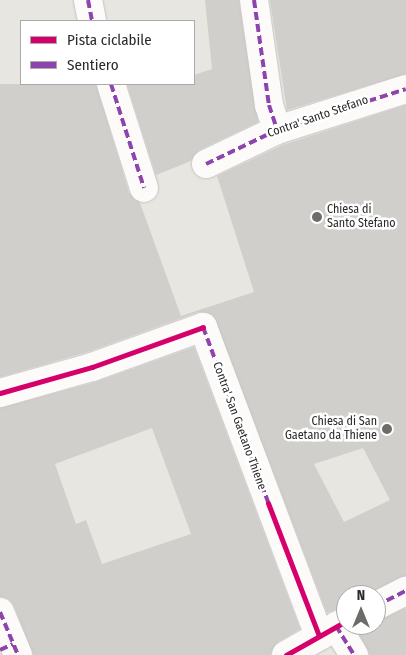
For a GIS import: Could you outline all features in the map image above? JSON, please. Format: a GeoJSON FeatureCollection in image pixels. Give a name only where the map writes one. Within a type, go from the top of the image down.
{"type":"FeatureCollection","features":[{"type":"Feature","properties":{"kind":"street"},"geometry":{"type":"LineString","coordinates":[[88,0],[92,20]]}},
{"type":"Feature","properties":{"kind":"street"},"geometry":{"type":"LineString","coordinates":[[254,0],[269,105],[277,130]]}},
{"type":"Feature","properties":{"kind":"street"},"geometry":{"type":"LineString","coordinates":[[112,85],[144,188]]}},
{"type":"Feature","properties":{"kind":"street","name":"Contra' Santo Stefano"},"geometry":{"type":"LineString","coordinates":[[206,164],[277,130],[406,89]]}},
{"type":"Feature","properties":{"kind":"street","name":"Contra' San Gaetano Thiene"},"geometry":{"type":"LineString","coordinates":[[0,393],[92,367],[203,328],[334,628],[354,655]]}},
{"type":"Feature","properties":{"kind":"street"},"geometry":{"type":"LineString","coordinates":[[386,601],[406,591]]}},
{"type":"Feature","properties":{"kind":"street"},"geometry":{"type":"LineString","coordinates":[[0,612],[18,655]]}},
{"type":"Feature","properties":{"kind":"street"},"geometry":{"type":"LineString","coordinates":[[286,655],[334,628]]}},
{"type":"Feature","properties":{"kind":"building"},"geometry":{"type":"Polygon","coordinates":[[[205,0],[239,0],[258,122],[199,150],[191,161],[156,175],[127,85],[195,85],[195,75],[212,69],[205,0]]]}},
{"type":"Feature","properties":{"kind":"building"},"geometry":{"type":"Polygon","coordinates":[[[270,0],[406,0],[406,74],[287,110],[270,0]]]}},
{"type":"Feature","properties":{"kind":"building"},"geometry":{"type":"Polygon","coordinates":[[[0,84],[96,85],[129,193],[140,203],[181,316],[254,292],[217,176],[283,145],[406,105],[406,576],[386,586],[336,585],[336,609],[327,613],[213,315],[198,312],[87,352],[0,377],[0,84]],[[363,448],[314,464],[344,522],[390,500],[363,448]]]}},
{"type":"Feature","properties":{"kind":"building"},"geometry":{"type":"Polygon","coordinates":[[[194,347],[300,629],[278,642],[270,655],[33,655],[14,606],[9,599],[0,597],[0,408],[96,382],[194,347]],[[152,428],[55,464],[76,524],[86,520],[102,564],[191,534],[152,428]]]}},
{"type":"Feature","properties":{"kind":"building"},"geometry":{"type":"Polygon","coordinates":[[[406,608],[406,655],[370,655],[359,635],[386,635],[386,617],[406,608]]]}},
{"type":"Feature","properties":{"kind":"marked path"},"geometry":{"type":"LineString","coordinates":[[88,0],[92,20]]}},
{"type":"Feature","properties":{"kind":"marked path"},"geometry":{"type":"LineString","coordinates":[[254,0],[269,105],[277,130]]}},
{"type":"Feature","properties":{"kind":"marked path"},"geometry":{"type":"LineString","coordinates":[[111,85],[144,188]]}},
{"type":"Feature","properties":{"kind":"marked path"},"geometry":{"type":"LineString","coordinates":[[206,164],[277,130],[406,89]]}},
{"type":"Feature","properties":{"kind":"marked path"},"geometry":{"type":"LineString","coordinates":[[200,329],[203,327],[270,507]]}},
{"type":"Feature","properties":{"kind":"marked path"},"geometry":{"type":"LineString","coordinates":[[386,601],[406,591]]}},
{"type":"Feature","properties":{"kind":"marked path"},"geometry":{"type":"LineString","coordinates":[[0,612],[18,655]]}},
{"type":"Feature","properties":{"kind":"marked path"},"geometry":{"type":"LineString","coordinates":[[342,635],[354,655]]}},
{"type":"Feature","properties":{"kind":"marked path"},"geometry":{"type":"LineString","coordinates":[[0,650],[13,644]]}},
{"type":"Feature","properties":{"kind":"cycle path"},"geometry":{"type":"LineString","coordinates":[[0,393],[92,367],[203,327]]}},
{"type":"Feature","properties":{"kind":"cycle path"},"geometry":{"type":"LineString","coordinates":[[268,503],[319,636]]}},
{"type":"Feature","properties":{"kind":"cycle path"},"geometry":{"type":"LineString","coordinates":[[286,655],[336,627]]}},
{"type":"Feature","properties":{"kind":"place","name":"Chiesa di Santo Stefano"},"geometry":{"type":"Point","coordinates":[317,217]}},
{"type":"Feature","properties":{"kind":"place","name":"Chiesa di San Gaetano da Thiene"},"geometry":{"type":"Point","coordinates":[387,429]}}]}
